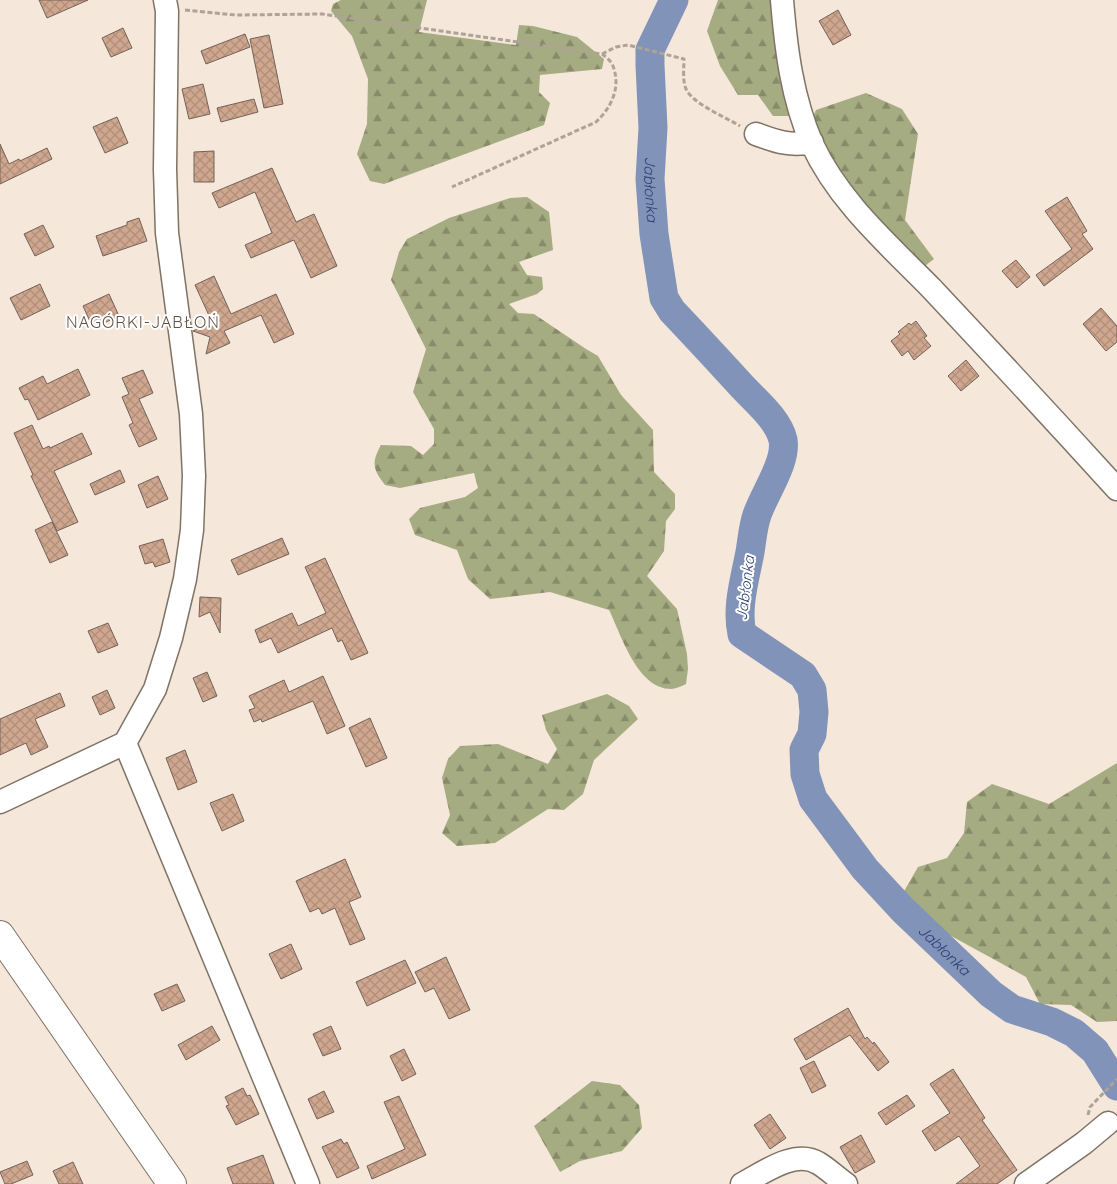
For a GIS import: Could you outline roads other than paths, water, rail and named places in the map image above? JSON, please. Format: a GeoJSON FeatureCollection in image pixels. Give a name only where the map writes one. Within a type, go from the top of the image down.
{"type":"FeatureCollection","features":[{"type":"Feature","properties":{"kind":"main road"},"geometry":{"type":"LineString","coordinates":[[0,935],[172,1184]]}},
{"type":"Feature","properties":{"kind":"street"},"geometry":{"type":"LineString","coordinates":[[782,0],[785,42],[791,78],[812,142],[839,188],[865,222],[938,296],[1117,489]]}},
{"type":"Feature","properties":{"kind":"street"},"geometry":{"type":"LineString","coordinates":[[0,802],[125,743],[155,689],[171,638],[185,579],[192,530],[194,476],[190,414],[167,233],[165,169],[166,6]]}},
{"type":"Feature","properties":{"kind":"street"},"geometry":{"type":"LineString","coordinates":[[756,134],[789,145],[812,142]]}},
{"type":"Feature","properties":{"kind":"street"},"geometry":{"type":"LineString","coordinates":[[125,743],[308,1184]]}},
{"type":"Feature","properties":{"kind":"street"},"geometry":{"type":"LineString","coordinates":[[1026,1184],[1084,1143],[1108,1123]]}},
{"type":"Feature","properties":{"kind":"street"},"geometry":{"type":"LineString","coordinates":[[742,1184],[790,1159],[804,1159],[816,1162],[846,1184]]}},
{"type":"Feature","properties":{"kind":"waterway","name":"Jabłonka"},"geometry":{"type":"LineString","coordinates":[[674,0],[650,50],[653,128],[650,179],[654,234],[664,298],[672,311],[771,417],[783,440],[782,458],[754,524],[742,593],[740,614],[742,634],[803,675],[812,690],[814,712],[812,734],[804,750],[805,774],[813,799],[865,869],[903,910],[991,994],[1012,1009],[1052,1022],[1074,1033],[1095,1051],[1117,1086]]}},
{"type":"Feature","properties":{"kind":"district","name":"NAGÓRKI-JABŁOŃ"},"geometry":{"type":"Point","coordinates":[143,322]}}]}
